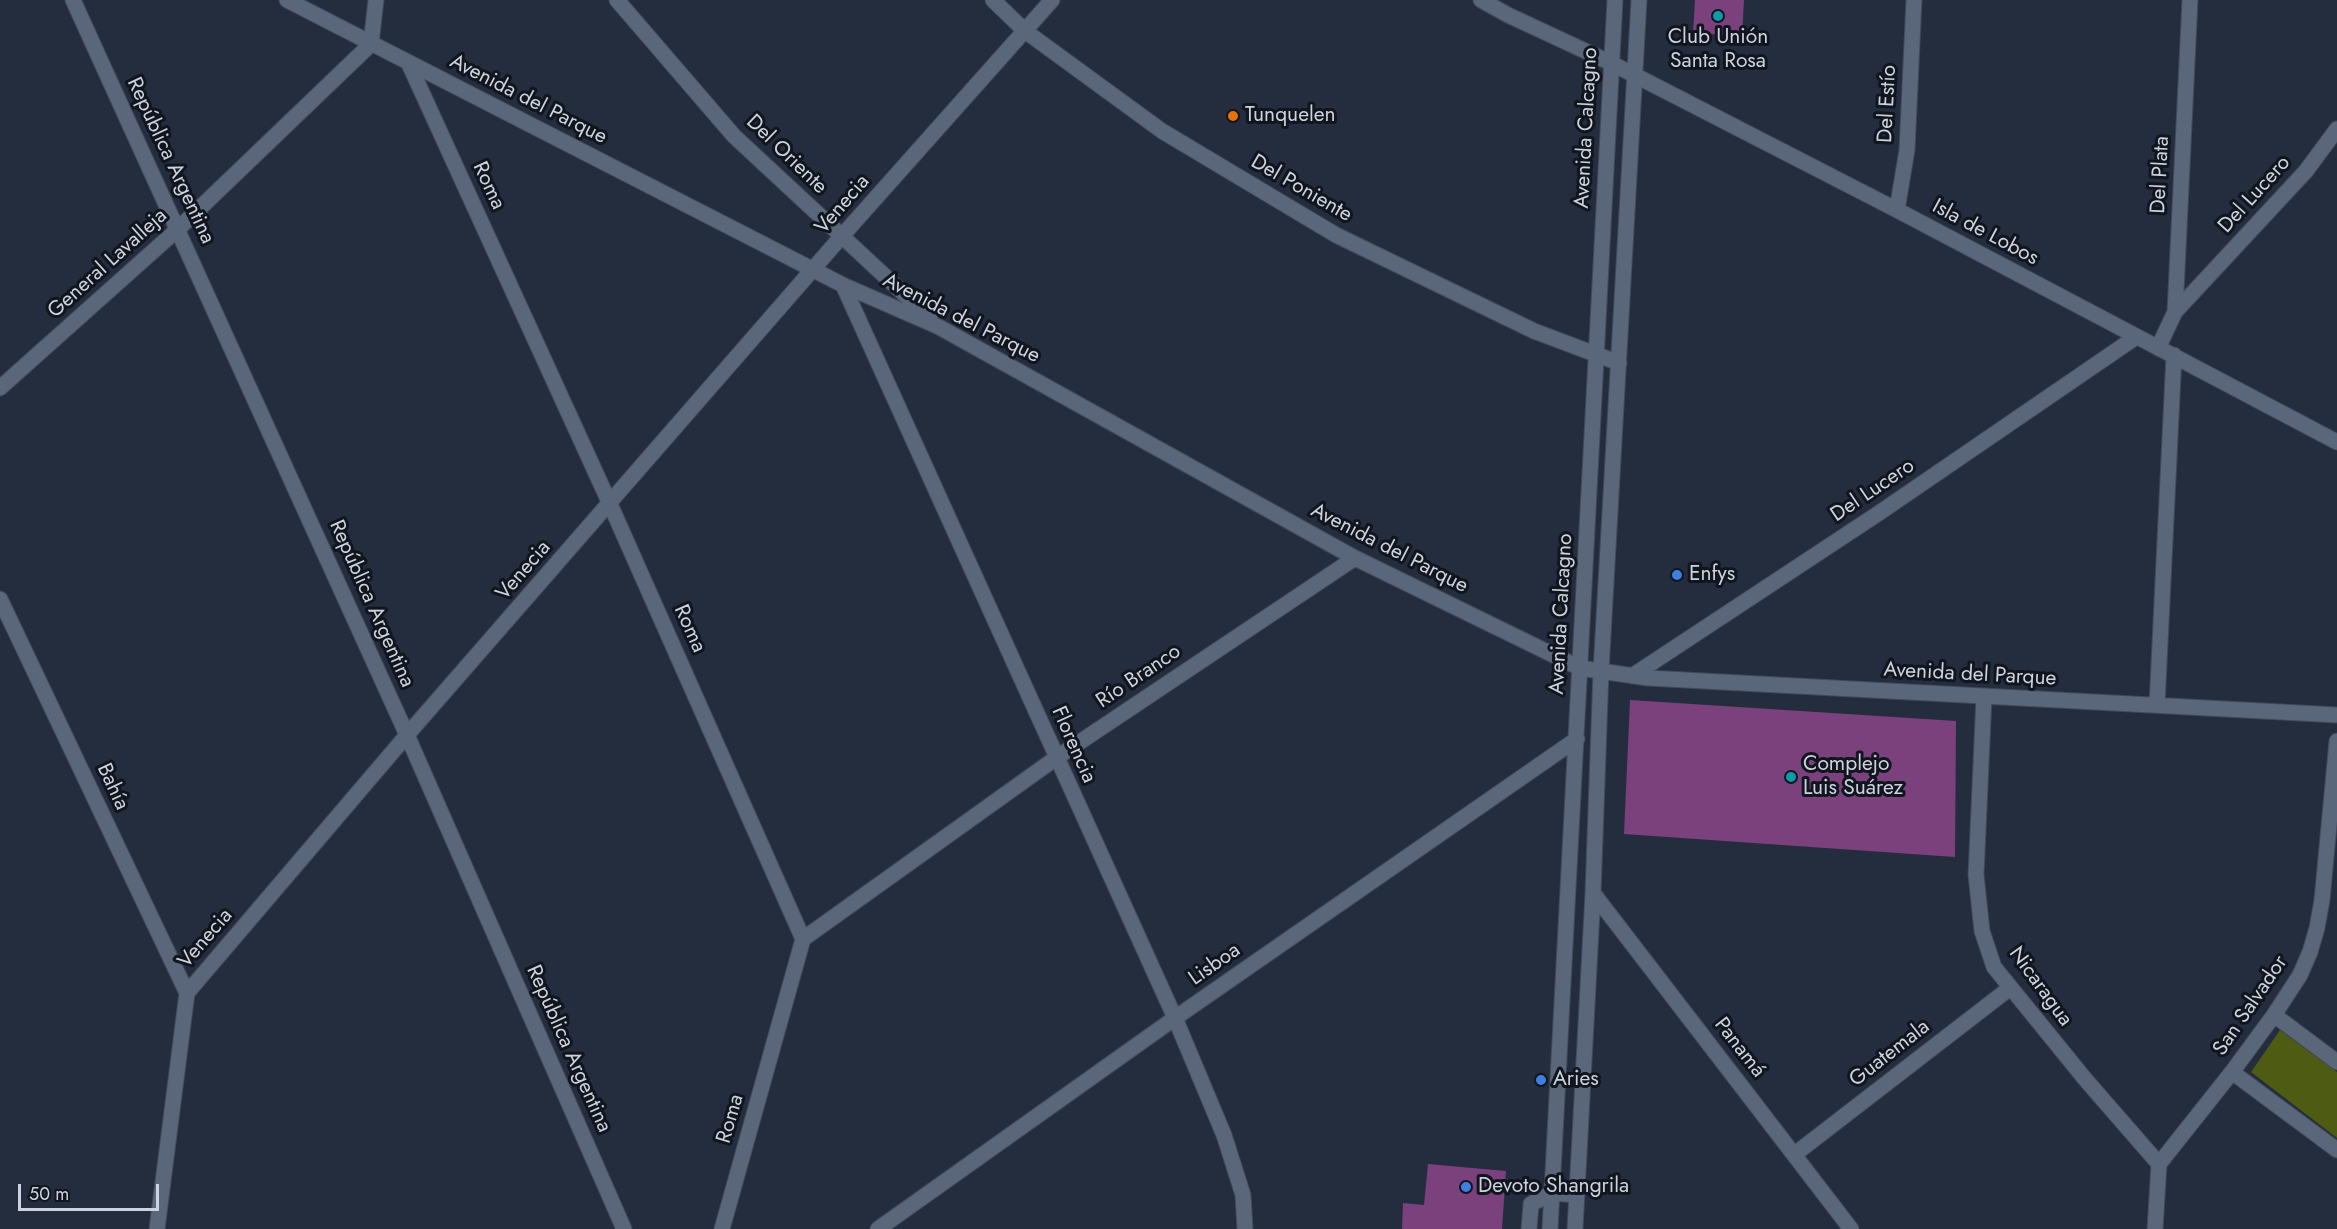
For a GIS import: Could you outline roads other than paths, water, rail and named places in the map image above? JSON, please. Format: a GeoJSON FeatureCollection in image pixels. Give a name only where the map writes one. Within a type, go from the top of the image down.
{"type":"FeatureCollection","features":[{"type":"Feature","properties":{"kind":"street","name":"República Argentina"},"geometry":{"type":"LineString","coordinates":[[73,0],[407,735],[624,1229]]}},
{"type":"Feature","properties":{"kind":"street","name":"Avenida del Parque"},"geometry":{"type":"LineString","coordinates":[[287,0],[843,285],[939,327],[1355,558],[1580,668],[1632,676],[1984,698],[2337,715]]}},
{"type":"Feature","properties":{"kind":"street"},"geometry":{"type":"LineString","coordinates":[[371,44],[376,0]]}},
{"type":"Feature","properties":{"kind":"street","name":"Del Oriente"},"geometry":{"type":"LineString","coordinates":[[617,0],[734,136],[939,327]]}},
{"type":"Feature","properties":{"kind":"street","name":"Del Poniente"},"geometry":{"type":"LineString","coordinates":[[993,0],[1025,31],[1162,131],[1336,235],[1534,331],[1618,363]]}},
{"type":"Feature","properties":{"kind":"street","name":"Venecia"},"geometry":{"type":"LineString","coordinates":[[157,1229],[187,993],[407,735],[815,270],[841,237],[1052,0]]}},
{"type":"Feature","properties":{"kind":"street","name":"Isla de Lobos"},"geometry":{"type":"LineString","coordinates":[[1481,0],[1635,75],[1897,210],[2337,442]]}},
{"type":"Feature","properties":{"kind":"street","name":"Avenida Calcagno"},"geometry":{"type":"LineString","coordinates":[[1550,1229],[1615,0]]}},
{"type":"Feature","properties":{"kind":"street","name":"Avenida Calcagno"},"geometry":{"type":"LineString","coordinates":[[1575,1229],[1593,893],[1601,671],[1639,0]]}},
{"type":"Feature","properties":{"kind":"street","name":"Del Estío"},"geometry":{"type":"LineString","coordinates":[[1897,210],[1907,150],[1914,0]]}},
{"type":"Feature","properties":{"kind":"street","name":"Del Plata"},"geometry":{"type":"LineString","coordinates":[[2158,348],[2175,312],[2190,0]]}},
{"type":"Feature","properties":{"kind":"street","name":"General Lavalleja"},"geometry":{"type":"LineString","coordinates":[[0,388],[178,228],[371,44]]}},
{"type":"Feature","properties":{"kind":"street","name":"Roma"},"geometry":{"type":"LineString","coordinates":[[409,64],[610,504],[802,939],[722,1229]]}},
{"type":"Feature","properties":{"kind":"street","name":"Del Lucero"},"geometry":{"type":"LineString","coordinates":[[2175,312],[2306,171],[2337,129]]}},
{"type":"Feature","properties":{"kind":"street","name":"Florencia"},"geometry":{"type":"LineString","coordinates":[[843,285],[1175,1018],[1224,1135],[1242,1195],[1245,1229]]}},
{"type":"Feature","properties":{"kind":"street","name":"Del Lucero"},"geometry":{"type":"LineString","coordinates":[[1632,676],[1869,519],[2136,337]]}},
{"type":"Feature","properties":{"kind":"street"},"geometry":{"type":"LineString","coordinates":[[2157,705],[2174,355]]}},
{"type":"Feature","properties":{"kind":"street","name":"Río Branco"},"geometry":{"type":"LineString","coordinates":[[802,939],[1056,758],[1355,558]]}},
{"type":"Feature","properties":{"kind":"street","name":"Bahía"},"geometry":{"type":"LineString","coordinates":[[0,599],[187,993]]}},
{"type":"Feature","properties":{"kind":"street","name":"Nicaragua"},"geometry":{"type":"LineString","coordinates":[[1984,698],[1976,875],[1982,931],[1994,967],[2159,1164]]}},
{"type":"Feature","properties":{"kind":"street","name":"Lisboa"},"geometry":{"type":"LineString","coordinates":[[878,1229],[1175,1018],[1577,739]]}},
{"type":"Feature","properties":{"kind":"street","name":"San Salvador"},"geometry":{"type":"LineString","coordinates":[[2159,1164],[2232,1072],[2300,975],[2317,928],[2322,900],[2337,741]]}},
{"type":"Feature","properties":{"kind":"street","name":"Panamá"},"geometry":{"type":"LineString","coordinates":[[1593,893],[1851,1229]]}},
{"type":"Feature","properties":{"kind":"street","name":"Guatemala"},"geometry":{"type":"LineString","coordinates":[[1795,1154],[2010,988]]}},
{"type":"Feature","properties":{"kind":"street"},"geometry":{"type":"LineString","coordinates":[[2274,1015],[2337,1062]]}},
{"type":"Feature","properties":{"kind":"street"},"geometry":{"type":"LineString","coordinates":[[2232,1072],[2337,1150]]}},
{"type":"Feature","properties":{"kind":"street"},"geometry":{"type":"LineString","coordinates":[[2155,1229],[2159,1164]]}},
{"type":"Feature","properties":{"kind":"street"},"geometry":{"type":"LineString","coordinates":[[1529,1229],[1531,1204],[1552,1193],[1577,1195]]}},
{"type":"Feature","properties":{"kind":"place","name":"Club Unión Santa Rosa"},"geometry":{"type":"Point","coordinates":[1718,16]}},
{"type":"Feature","properties":{"kind":"place","name":"Tunquelen"},"geometry":{"type":"Point","coordinates":[1233,116]}},
{"type":"Feature","properties":{"kind":"place","name":"Enfys"},"geometry":{"type":"Point","coordinates":[1677,575]}},
{"type":"Feature","properties":{"kind":"place","name":"Complejo Luis Suárez"},"geometry":{"type":"Point","coordinates":[1791,777]}},
{"type":"Feature","properties":{"kind":"place","name":"Aries"},"geometry":{"type":"Point","coordinates":[1541,1080]}},
{"type":"Feature","properties":{"kind":"place","name":"Devoto Shangrila"},"geometry":{"type":"Point","coordinates":[1466,1187]}}]}
